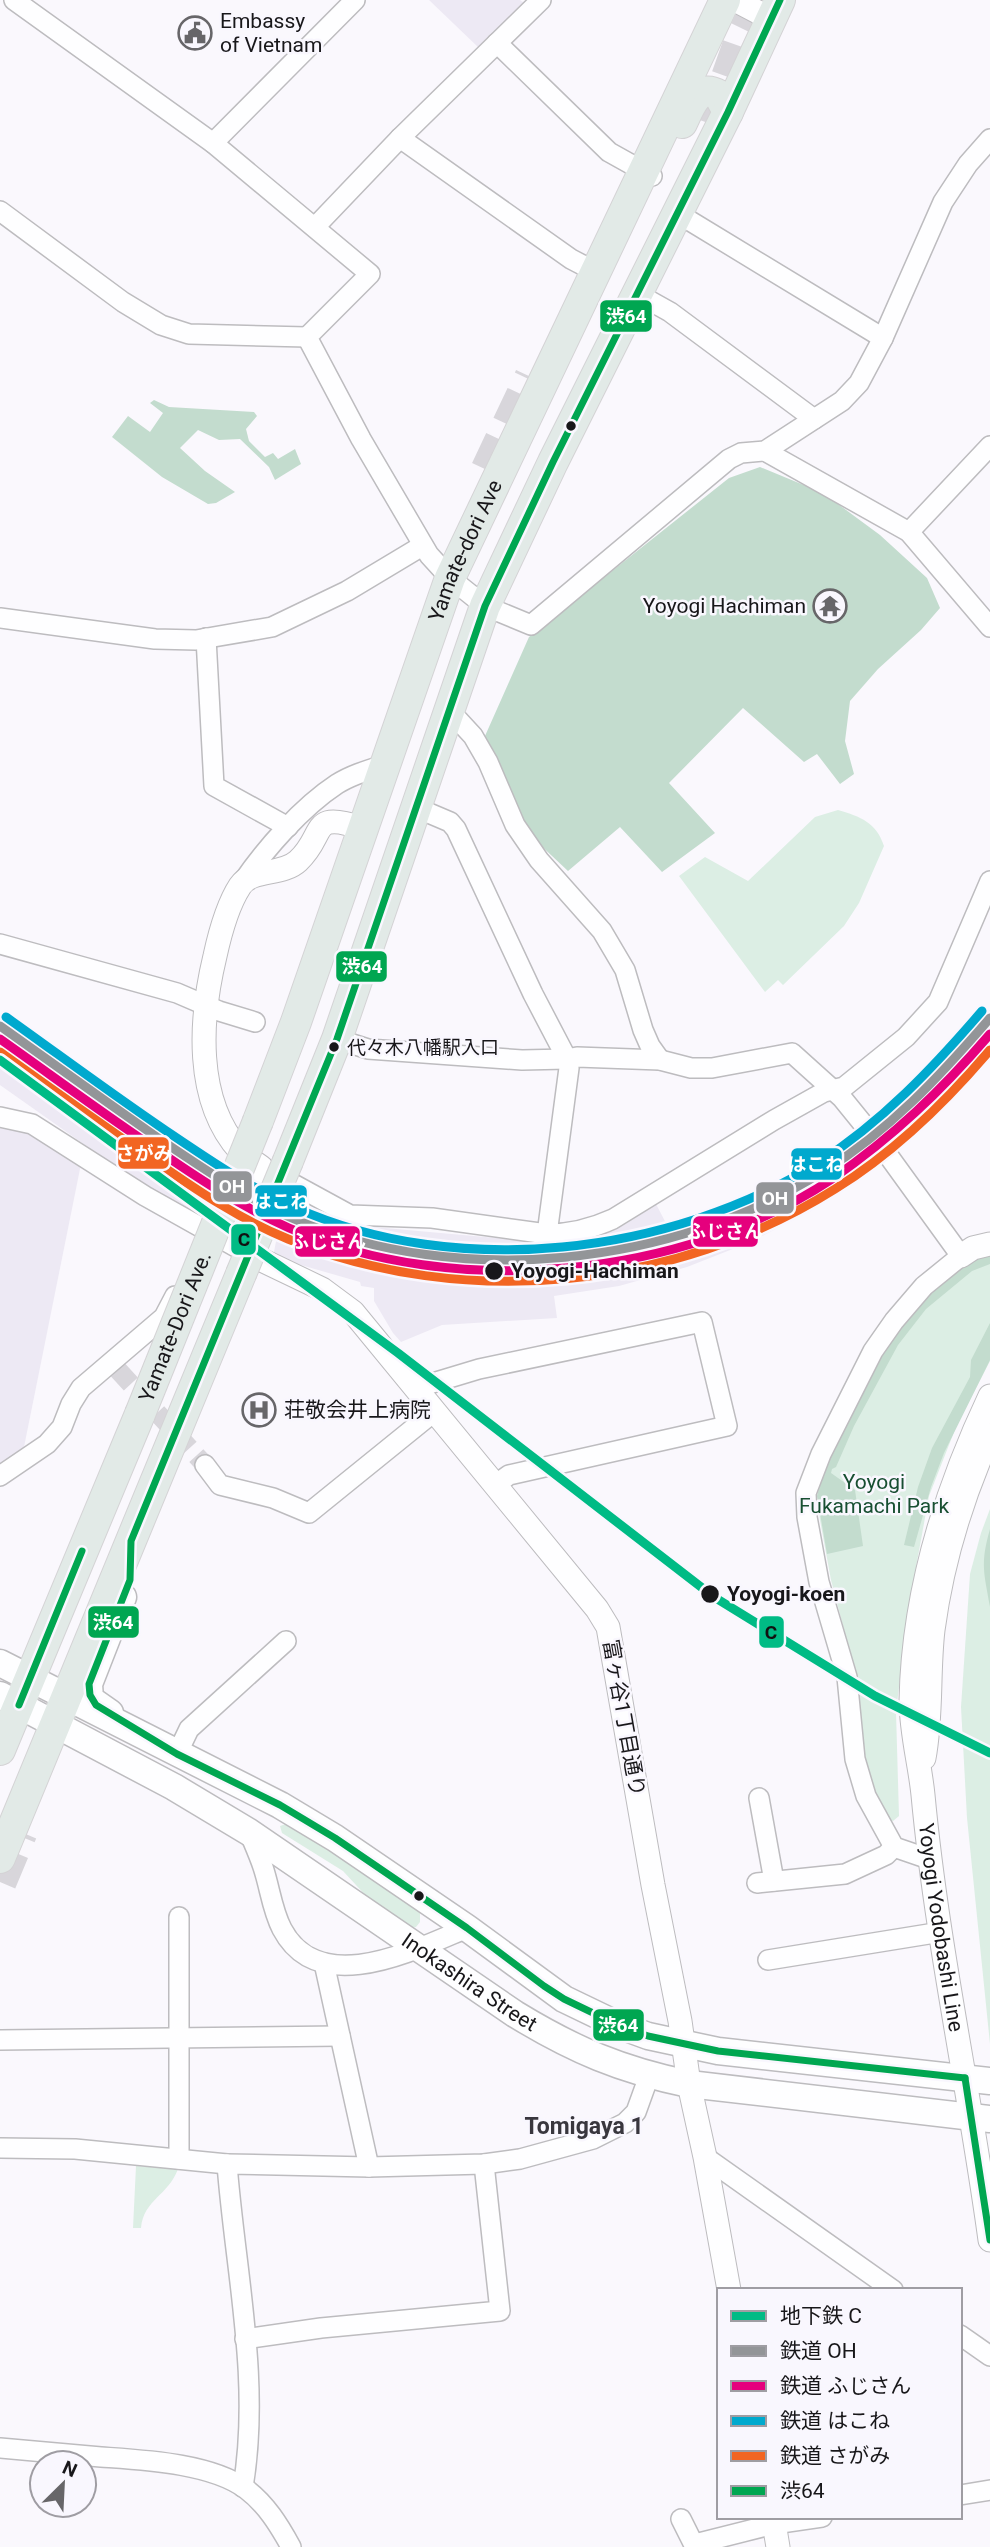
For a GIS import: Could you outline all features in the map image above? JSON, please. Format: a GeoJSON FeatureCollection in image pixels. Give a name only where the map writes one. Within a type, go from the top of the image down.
{"type":"FeatureCollection","features":[{"type":"Feature","properties":{"kind":"main road","name":"Yamate-dori Ave"},"geometry":{"type":"LineString","coordinates":[[258,1121],[296,1022],[450,578],[602,261],[650,175],[725,0]]}},
{"type":"Feature","properties":{"kind":"main road","name":"Yamate-dori Ave"},"geometry":{"type":"LineString","coordinates":[[275,1164],[337,1039],[485,606],[776,10]]}},
{"type":"Feature","properties":{"kind":"main road"},"geometry":{"type":"LineString","coordinates":[[650,175],[699,93],[713,91],[723,100],[728,112]]}},
{"type":"Feature","properties":{"kind":"main road"},"geometry":{"type":"LineString","coordinates":[[488,494],[498,513],[510,514],[514,510],[541,455],[590,390]]}},
{"type":"Feature","properties":{"kind":"main road","name":"Yamate-Dori Ave."},"geometry":{"type":"LineString","coordinates":[[0,1751],[16,1693],[62,1598],[115,1469],[146,1417],[258,1121]]}},
{"type":"Feature","properties":{"kind":"main road","name":"Yamate-Dori Ave."},"geometry":{"type":"LineString","coordinates":[[0,1858],[143,1511],[198,1353],[242,1262],[275,1164]]}},
{"type":"Feature","properties":{"kind":"main road"},"geometry":{"type":"LineString","coordinates":[[146,1417],[178,1352],[198,1353]]}},
{"type":"Feature","properties":{"kind":"main road"},"geometry":{"type":"LineString","coordinates":[[62,1598],[76,1614],[89,1608],[122,1531],[143,1511]]}},
{"type":"Feature","properties":{"kind":"main road"},"geometry":{"type":"LineString","coordinates":[[131,1541],[130,1580],[88,1691],[90,1699],[96,1705],[177,1754]]}},
{"type":"Feature","properties":{"kind":"main road","name":"Inokashira Street"},"geometry":{"type":"LineString","coordinates":[[0,1663],[16,1693],[61,1711],[174,1787],[249,1832],[557,2040],[604,2061],[649,2076],[689,2084],[981,2118]]}},
{"type":"Feature","properties":{"kind":"main road"},"geometry":{"type":"LineString","coordinates":[[61,1711],[177,1754]]}},
{"type":"Feature","properties":{"kind":"main road","name":"Inokashira Street"},"geometry":{"type":"LineString","coordinates":[[177,1754],[280,1805],[335,1838],[564,1998],[618,2025],[684,2046],[977,2080]]}},
{"type":"Feature","properties":{"kind":"street"},"geometry":{"type":"LineString","coordinates":[[213,143],[355,0]]}},
{"type":"Feature","properties":{"kind":"street"},"geometry":{"type":"LineString","coordinates":[[316,227],[400,138],[541,0]]}},
{"type":"Feature","properties":{"kind":"street"},"geometry":{"type":"LineString","coordinates":[[735,0],[776,10]]}},
{"type":"Feature","properties":{"kind":"street"},"geometry":{"type":"LineString","coordinates":[[0,211],[123,302],[161,325],[189,334],[307,337],[370,274],[213,143],[26,3]]}},
{"type":"Feature","properties":{"kind":"street"},"geometry":{"type":"LineString","coordinates":[[497,43],[609,152],[650,175]]}},
{"type":"Feature","properties":{"kind":"street"},"geometry":{"type":"LineString","coordinates":[[400,138],[571,259],[602,261]]}},
{"type":"Feature","properties":{"kind":"street"},"geometry":{"type":"LineString","coordinates":[[307,337],[422,546],[450,578],[485,606],[531,625],[729,459],[741,453],[765,451],[842,401],[859,383],[883,338],[943,202],[968,164],[990,139]]}},
{"type":"Feature","properties":{"kind":"street"},"geometry":{"type":"LineString","coordinates":[[677,213],[883,338]]}},
{"type":"Feature","properties":{"kind":"street"},"geometry":{"type":"LineString","coordinates":[[636,293],[670,312],[814,419]]}},
{"type":"Feature","properties":{"kind":"street"},"geometry":{"type":"LineString","coordinates":[[909,532],[990,446]]}},
{"type":"Feature","properties":{"kind":"street"},"geometry":{"type":"LineString","coordinates":[[765,451],[909,532],[990,627]]}},
{"type":"Feature","properties":{"kind":"street"},"geometry":{"type":"LineString","coordinates":[[0,618],[155,639],[206,638],[272,627],[347,591],[422,546]]}},
{"type":"Feature","properties":{"kind":"street"},"geometry":{"type":"LineString","coordinates":[[206,638],[214,786],[288,827]]}},
{"type":"Feature","properties":{"kind":"street"},"geometry":{"type":"LineString","coordinates":[[449,710],[472,736],[488,762],[515,825],[539,860],[602,931],[625,970],[643,1030],[660,1060]]}},
{"type":"Feature","properties":{"kind":"street"},"geometry":{"type":"LineString","coordinates":[[384,765],[337,784],[288,827],[257,860],[229,910],[218,943],[204,1025],[206,1070],[217,1113],[241,1152],[275,1164],[350,1215],[432,1218],[547,1234],[586,1230],[613,1219],[774,1120],[824,1092],[844,1087],[905,1037],[938,1002],[990,880]]}},
{"type":"Feature","properties":{"kind":"street"},"geometry":{"type":"LineString","coordinates":[[417,808],[450,822],[456,829],[533,995],[567,1059],[569,1068],[547,1234]]}},
{"type":"Feature","properties":{"kind":"street"},"geometry":{"type":"LineString","coordinates":[[242,883],[252,876],[281,871],[292,866],[305,853],[317,830],[328,822],[336,820],[362,828]]}},
{"type":"Feature","properties":{"kind":"street"},"geometry":{"type":"LineString","coordinates":[[0,944],[177,993],[219,1011],[255,1022]]}},
{"type":"Feature","properties":{"kind":"street"},"geometry":{"type":"LineString","coordinates":[[337,1039],[368,1049],[522,1060],[576,1057],[660,1060],[691,1068],[712,1068],[792,1053],[834,1090],[885,1151],[961,1256]]}},
{"type":"Feature","properties":{"kind":"street"},"geometry":{"type":"LineString","coordinates":[[0,1117],[32,1124],[208,1233],[242,1262]]}},
{"type":"Feature","properties":{"kind":"street"},"geometry":{"type":"LineString","coordinates":[[0,1476],[47,1444],[62,1427],[81,1388],[114,1365],[164,1317],[208,1233]]}},
{"type":"Feature","properties":{"kind":"street"},"geometry":{"type":"LineString","coordinates":[[929,1859],[894,1847],[866,1796],[855,1759],[847,1677],[819,1582],[807,1517],[806,1493],[821,1454],[873,1350],[894,1321],[924,1286],[961,1256],[973,1248],[990,1244]]}},
{"type":"Feature","properties":{"kind":"street","name":"富ヶ谷1丁目通り"},"geometry":{"type":"LineString","coordinates":[[242,1262],[322,1289],[353,1312],[597,1609],[608,1627],[689,2084],[729,2288]]}},
{"type":"Feature","properties":{"kind":"street"},"geometry":{"type":"LineString","coordinates":[[416,1388],[503,1364],[702,1322],[727,1426],[509,1475],[495,1486]]}},
{"type":"Feature","properties":{"kind":"street","name":"Yoyogi Yodobashi Line"},"geometry":{"type":"LineString","coordinates":[[977,2080],[941,1932],[929,1859],[911,1703],[925,1575],[954,1480],[990,1396]]}},
{"type":"Feature","properties":{"kind":"street"},"geometry":{"type":"LineString","coordinates":[[205,1465],[220,1485],[273,1498],[309,1513],[435,1411]]}},
{"type":"Feature","properties":{"kind":"street","name":"Yoyogi Yodobashi Line"},"geometry":{"type":"LineString","coordinates":[[921,1775],[929,1735],[933,1630],[942,1578],[968,1487],[990,1435]]}},
{"type":"Feature","properties":{"kind":"street"},"geometry":{"type":"LineString","coordinates":[[177,1754],[189,1729],[286,1641]]}},
{"type":"Feature","properties":{"kind":"street"},"geometry":{"type":"LineString","coordinates":[[759,1798],[765,1882],[845,1874],[886,1855],[894,1847]]}},
{"type":"Feature","properties":{"kind":"street"},"geometry":{"type":"LineString","coordinates":[[249,1832],[282,1928],[295,1949],[324,1964],[368,1965],[467,1928]]}},
{"type":"Feature","properties":{"kind":"street"},"geometry":{"type":"LineString","coordinates":[[179,1917],[179,2159]]}},
{"type":"Feature","properties":{"kind":"street"},"geometry":{"type":"LineString","coordinates":[[768,1960],[941,1932]]}},
{"type":"Feature","properties":{"kind":"street"},"geometry":{"type":"LineString","coordinates":[[324,1964],[369,2167]]}},
{"type":"Feature","properties":{"kind":"street"},"geometry":{"type":"LineString","coordinates":[[0,2039],[340,2036]]}},
{"type":"Feature","properties":{"kind":"street"},"geometry":{"type":"LineString","coordinates":[[0,2148],[75,2149],[227,2164],[369,2167],[484,2164],[559,2150],[593,2139],[625,2123],[636,2112],[649,2076]]}},
{"type":"Feature","properties":{"kind":"street"},"geometry":{"type":"LineString","coordinates":[[977,2080],[990,2240]]}},
{"type":"Feature","properties":{"kind":"street"},"geometry":{"type":"LineString","coordinates":[[705,2157],[890,2288]]}},
{"type":"Feature","properties":{"kind":"street"},"geometry":{"type":"LineString","coordinates":[[227,2164],[249,2368],[247,2456],[243,2487]]}},
{"type":"Feature","properties":{"kind":"street"},"geometry":{"type":"LineString","coordinates":[[245,2339],[321,2328],[500,2311],[484,2164]]}},
{"type":"Feature","properties":{"kind":"street"},"geometry":{"type":"LineString","coordinates":[[962,2336],[990,2356]]}},
{"type":"Feature","properties":{"kind":"street"},"geometry":{"type":"LineString","coordinates":[[0,2448],[184,2466],[211,2473],[243,2487],[262,2503],[291,2547]]}},
{"type":"Feature","properties":{"kind":"street"},"geometry":{"type":"LineString","coordinates":[[962,2495],[990,2490]]}},
{"type":"Feature","properties":{"kind":"street"},"geometry":{"type":"LineString","coordinates":[[681,2519],[695,2546],[815,2519]]}},
{"type":"Feature","properties":{"kind":"shaded area"},"geometry":{"type":"Polygon","coordinates":[[[429,0],[520,0],[524,3],[479,48],[429,0]]]}},
{"type":"Feature","properties":{"kind":"shaded area"},"geometry":{"type":"Polygon","coordinates":[[[990,1010],[990,1045],[935,1112],[894,1150],[875,1127],[937,1073],[990,1010]]]}},
{"type":"Feature","properties":{"kind":"shaded area"},"geometry":{"type":"Polygon","coordinates":[[[0,1018],[204,1162],[229,1175],[218,1228],[129,1176],[0,1085],[0,1018]]]}},
{"type":"Feature","properties":{"kind":"shaded area"},"geometry":{"type":"Polygon","coordinates":[[[0,1127],[28,1133],[81,1164],[23,1452],[0,1466],[0,1127]]]}},
{"type":"Feature","properties":{"kind":"shaded area"},"geometry":{"type":"Polygon","coordinates":[[[862,1135],[884,1162],[811,1211],[748,1243],[687,1267],[619,1286],[554,1296],[557,1318],[442,1325],[401,1342],[374,1301],[374,1288],[273,1257],[283,1205],[362,1235],[374,1227],[563,1244],[601,1235],[624,1225],[656,1204],[669,1229],[738,1208],[789,1183],[862,1135]]]}},
{"type":"Feature","properties":{"kind":"green space"},"geometry":{"type":"Polygon","coordinates":[[[154,400],[169,407],[254,412],[257,416],[246,429],[249,441],[265,457],[273,453],[278,459],[295,449],[301,464],[275,480],[269,467],[240,439],[219,440],[198,430],[180,448],[205,471],[235,492],[216,503],[208,504],[162,477],[112,437],[128,416],[150,432],[163,413],[150,403],[154,400]]]}},
{"type":"Feature","properties":{"kind":"green space"},"geometry":{"type":"Polygon","coordinates":[[[760,467],[823,493],[880,535],[927,578],[940,608],[921,630],[878,669],[850,701],[845,741],[854,774],[840,784],[817,754],[804,762],[743,708],[669,783],[715,833],[662,872],[620,827],[568,871],[535,840],[514,803],[485,736],[529,637],[729,478],[760,467]]]}},
{"type":"Feature","properties":{"kind":"green space"},"geometry":{"type":"Polygon","coordinates":[[[838,810],[867,822],[877,831],[884,846],[859,903],[844,926],[783,985],[778,980],[765,992],[679,876],[705,857],[748,881],[815,817],[838,810]]]}},
{"type":"Feature","properties":{"kind":"green space","name":"Yoyogi Fukamachi Park"},"geometry":{"type":"Polygon","coordinates":[[[990,1253],[990,1361],[956,1427],[929,1496],[908,1611],[896,1712],[899,1816],[893,1821],[886,1818],[868,1781],[861,1750],[857,1679],[831,1580],[817,1495],[825,1466],[922,1300],[963,1266],[990,1253]]]}},
{"type":"Feature","properties":{"kind":"green space"},"geometry":{"type":"Polygon","coordinates":[[[984,1254],[990,1254],[990,1264],[972,1271],[926,1309],[898,1345],[854,1426],[831,1473],[855,1490],[863,1546],[827,1554],[817,1496],[826,1465],[868,1377],[899,1326],[921,1302],[963,1267],[984,1254]]]}},
{"type":"Feature","properties":{"kind":"green space"},"geometry":{"type":"Polygon","coordinates":[[[990,1323],[990,1360],[944,1453],[914,1547],[904,1545],[918,1487],[932,1448],[970,1377],[971,1360],[990,1323]]]}},
{"type":"Feature","properties":{"kind":"green space"},"geometry":{"type":"Polygon","coordinates":[[[990,1509],[990,2044],[967,1818],[961,1707],[970,1574],[990,1509]]]}},
{"type":"Feature","properties":{"kind":"green space"},"geometry":{"type":"Polygon","coordinates":[[[990,1529],[990,1607],[984,1568],[990,1529]]]}},
{"type":"Feature","properties":{"kind":"green space"},"geometry":{"type":"Polygon","coordinates":[[[294,1825],[420,1910],[420,1922],[416,1927],[408,1929],[369,1899],[343,1871],[282,1833],[280,1826],[294,1825]]]}},
{"type":"Feature","properties":{"kind":"green space"},"geometry":{"type":"Polygon","coordinates":[[[136,2166],[178,2169],[168,2186],[147,2210],[141,2228],[133,2228],[136,2166]]]}},
{"type":"Feature","properties":{"kind":"tunnel"},"geometry":{"type":"LineString","coordinates":[[711,124],[739,45],[761,0]]}},
{"type":"Feature","properties":{"kind":"tunnel"},"geometry":{"type":"LineString","coordinates":[[487,470],[531,377]]}},
{"type":"Feature","properties":{"kind":"tunnel"},"geometry":{"type":"LineString","coordinates":[[118,1370],[205,1465]]}},
{"type":"Feature","properties":{"kind":"tunnel"},"geometry":{"type":"LineString","coordinates":[[0,1882],[21,1832]]}},
{"type":"Feature","properties":{"kind":"metro line","name":"C"},"geometry":{"type":"LineString","coordinates":[[0,1060],[398,1353],[714,1597],[875,1696],[990,1753]]}},
{"type":"Feature","properties":{"kind":"rail line","name":"はこね"},"geometry":{"type":"LineString","coordinates":[[6,1017],[194,1150],[278,1200],[359,1231],[425,1244],[493,1250],[562,1247],[631,1237],[697,1219],[760,1194],[818,1163],[864,1130],[945,1053],[982,1011]]}},
{"type":"Feature","properties":{"kind":"rail line","name":"OH"},"geometry":{"type":"LineString","coordinates":[[0,1026],[191,1160],[276,1211],[358,1241],[426,1255],[495,1260],[565,1257],[634,1247],[701,1229],[764,1203],[824,1171],[892,1120],[933,1081],[990,1018]]}},
{"type":"Feature","properties":{"kind":"rail line","name":"ふじさん"},"geometry":{"type":"LineString","coordinates":[[0,1039],[186,1169],[236,1201],[289,1228],[354,1251],[422,1265],[494,1271],[566,1268],[638,1257],[707,1239],[772,1213],[832,1179],[876,1146],[935,1094],[990,1034]]}},
{"type":"Feature","properties":{"kind":"rail line","name":"さがみ"},"geometry":{"type":"LineString","coordinates":[[0,1052],[184,1181],[270,1231],[355,1262],[425,1276],[496,1281],[568,1278],[638,1268],[707,1249],[773,1223],[835,1189],[899,1143],[937,1108],[990,1050]]}},
{"type":"Feature","properties":{"kind":"transit line","name":"渋64"},"geometry":{"type":"LineString","coordinates":[[780,0],[728,112],[553,462],[485,606],[337,1039],[131,1541],[130,1580],[89,1684],[90,1695],[96,1705],[177,1754],[280,1805],[335,1838],[467,1928],[544,1986],[564,1999],[618,2025],[648,2036],[718,2051],[965,2078]]}},
{"type":"Feature","properties":{"kind":"transit line","name":"渋64"},"geometry":{"type":"LineString","coordinates":[[19,1705],[82,1551]]}},
{"type":"Feature","properties":{"kind":"transit line","name":"渋64"},"geometry":{"type":"LineString","coordinates":[[965,2078],[990,2240]]}},
{"type":"Feature","properties":{"kind":"place","name":"Embassy of Vietnam"},"geometry":{"type":"Point","coordinates":[195,33]}},
{"type":"Feature","properties":{"kind":"place","name":"Yoyogi Hachiman"},"geometry":{"type":"Point","coordinates":[830,606]}},
{"type":"Feature","properties":{"kind":"place","name":"代々木八幡駅入口"},"geometry":{"type":"Point","coordinates":[334,1047]}},
{"type":"Feature","properties":{"kind":"place","name":"Yoyogi-Hachiman"},"geometry":{"type":"Point","coordinates":[494,1271]}},
{"type":"Feature","properties":{"kind":"place","name":"荘敬会井上病院"},"geometry":{"type":"Point","coordinates":[259,1410]}},
{"type":"Feature","properties":{"kind":"place","name":"Yoyogi-koen"},"geometry":{"type":"Point","coordinates":[710,1594]}},
{"type":"Feature","properties":{"kind":"district","name":"Tomigaya 1"},"geometry":{"type":"Point","coordinates":[584,2126]}}]}
